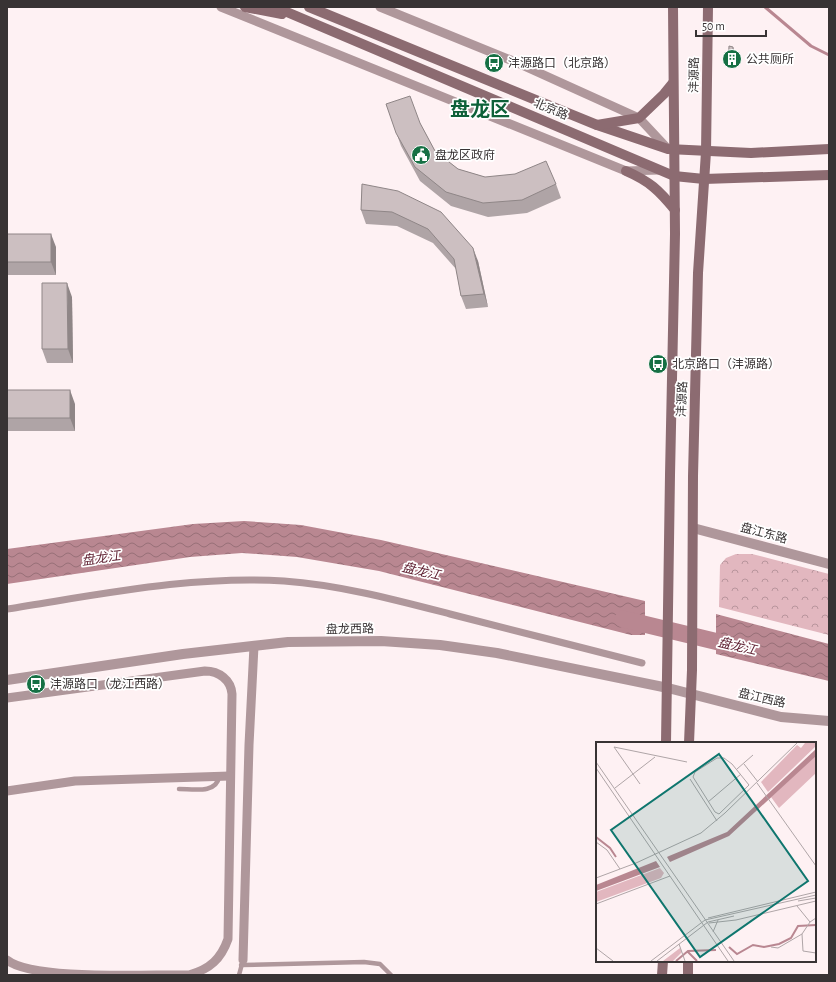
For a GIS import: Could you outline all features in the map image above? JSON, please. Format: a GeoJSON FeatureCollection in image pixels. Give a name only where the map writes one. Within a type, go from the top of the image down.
{"type":"FeatureCollection","features":[{"type":"Feature","properties":{"kind":"main road"},"geometry":{"type":"LineString","coordinates":[[245,7],[303,18]]}},
{"type":"Feature","properties":{"kind":"main road","name":"北京路"},"geometry":{"type":"LineString","coordinates":[[275,7],[674,176],[704,179],[829,175]]}},
{"type":"Feature","properties":{"kind":"main road","name":"北京路"},"geometry":{"type":"LineString","coordinates":[[308,7],[597,125],[671,149],[706,152],[751,153],[829,149]]}},
{"type":"Feature","properties":{"kind":"main road","name":"沣源路"},"geometry":{"type":"LineString","coordinates":[[666,742],[669,654],[675,210],[674,176],[671,149],[673,7]]}},
{"type":"Feature","properties":{"kind":"main road","name":"沣源路"},"geometry":{"type":"LineString","coordinates":[[689,742],[692,657],[698,273],[706,152],[708,7]]}},
{"type":"Feature","properties":{"kind":"main road"},"geometry":{"type":"LineString","coordinates":[[597,125],[639,118],[664,94],[673,83]]}},
{"type":"Feature","properties":{"kind":"main road"},"geometry":{"type":"LineString","coordinates":[[626,171],[644,179],[659,190],[675,210]]}},
{"type":"Feature","properties":{"kind":"main road"},"geometry":{"type":"LineString","coordinates":[[662,962],[662,975]]}},
{"type":"Feature","properties":{"kind":"main road"},"geometry":{"type":"LineString","coordinates":[[688,962],[688,975]]}},
{"type":"Feature","properties":{"kind":"street"},"geometry":{"type":"LineString","coordinates":[[220,7],[626,171],[660,170]]}},
{"type":"Feature","properties":{"kind":"street"},"geometry":{"type":"LineString","coordinates":[[380,7],[513,60],[639,118],[671,149]]}},
{"type":"Feature","properties":{"kind":"street","name":"盘江东路"},"geometry":{"type":"LineString","coordinates":[[693,528],[829,564]]}},
{"type":"Feature","properties":{"kind":"street"},"geometry":{"type":"LineString","coordinates":[[7,609],[174,584],[234,580],[285,582],[332,587],[416,606],[642,663]]}},
{"type":"Feature","properties":{"kind":"street","name":"盘龙西路"},"geometry":{"type":"LineString","coordinates":[[7,680],[183,654],[288,642],[380,641],[440,645],[497,653],[668,688],[690,694]]}},
{"type":"Feature","properties":{"kind":"street"},"geometry":{"type":"LineString","coordinates":[[242,963],[248,745],[254,646]]}},
{"type":"Feature","properties":{"kind":"street"},"geometry":{"type":"LineString","coordinates":[[7,698],[127,680],[212,671],[224,678],[231,689],[228,939],[219,958],[212,966],[189,975],[66,974],[23,969],[7,960]]}},
{"type":"Feature","properties":{"kind":"street","name":"盘江西路"},"geometry":{"type":"LineString","coordinates":[[690,694],[781,717],[829,721]]}},
{"type":"Feature","properties":{"kind":"street"},"geometry":{"type":"LineString","coordinates":[[7,791],[75,781],[230,776]]}},
{"type":"Feature","properties":{"kind":"lane"},"geometry":{"type":"LineString","coordinates":[[179,789],[208,789],[214,787],[218,783],[219,777]]}},
{"type":"Feature","properties":{"kind":"lane"},"geometry":{"type":"LineString","coordinates":[[239,975],[242,963],[364,962],[380,964],[391,975]]}},
{"type":"Feature","properties":{"kind":"green space"},"geometry":{"type":"Polygon","coordinates":[[[736,554],[752,554],[829,574],[829,635],[719,607],[720,565],[726,558],[736,554]]]}},
{"type":"Feature","properties":{"kind":"water"},"geometry":{"type":"Polygon","coordinates":[[[244,521],[301,525],[381,540],[645,601],[645,635],[631,635],[379,571],[297,557],[242,553],[190,557],[7,584],[7,549],[193,524],[244,521]]]}},
{"type":"Feature","properties":{"kind":"water"},"geometry":{"type":"Polygon","coordinates":[[[716,614],[829,644],[829,681],[716,654],[716,614]]]}},
{"type":"Feature","properties":{"kind":"building","name":"公共厕所"},"geometry":{"type":"Polygon","coordinates":[[[729,46],[733,47],[733,65],[728,65],[729,46]]]}},
{"type":"Feature","properties":{"kind":"building","name":"盘龙区政府"},"geometry":{"type":"Polygon","coordinates":[[[410,96],[420,123],[435,151],[458,169],[485,177],[515,174],[546,161],[556,184],[522,200],[483,203],[446,192],[415,167],[396,133],[386,104],[410,96]]]}},
{"type":"Feature","properties":{"kind":"building"},"geometry":{"type":"Polygon","coordinates":[[[362,184],[398,191],[441,212],[473,248],[484,294],[461,296],[454,259],[428,229],[392,212],[361,210],[362,184]]]}},
{"type":"Feature","properties":{"kind":"building"},"geometry":{"type":"Polygon","coordinates":[[[7,234],[51,234],[51,262],[7,262],[7,234]]]}},
{"type":"Feature","properties":{"kind":"building"},"geometry":{"type":"Polygon","coordinates":[[[42,283],[67,283],[68,349],[42,349],[42,283]]]}},
{"type":"Feature","properties":{"kind":"building"},"geometry":{"type":"Polygon","coordinates":[[[7,390],[70,390],[70,418],[7,418],[7,390]]]}},
{"type":"Feature","properties":{"kind":"waterway"},"geometry":{"type":"LineString","coordinates":[[765,7],[811,46],[829,55]]}},
{"type":"Feature","properties":{"kind":"waterway","name":"盘龙江"},"geometry":{"type":"LineString","coordinates":[[623,619],[739,647]]}},
{"type":"Feature","properties":{"kind":"place","name":"公共厕所"},"geometry":{"type":"Point","coordinates":[732,59]}},
{"type":"Feature","properties":{"kind":"place","name":"沣源路口（北京路）"},"geometry":{"type":"Point","coordinates":[494,63]}},
{"type":"Feature","properties":{"kind":"place","name":"盘龙区政府"},"geometry":{"type":"Point","coordinates":[421,155]}},
{"type":"Feature","properties":{"kind":"place","name":"北京路口（沣源路）"},"geometry":{"type":"Point","coordinates":[658,364]}},
{"type":"Feature","properties":{"kind":"place","name":"沣源路口（龙江西路）"},"geometry":{"type":"Point","coordinates":[36,684]}},
{"type":"Feature","properties":{"kind":"district","name":"盘龙区"},"geometry":{"type":"Point","coordinates":[480,110]}}]}
